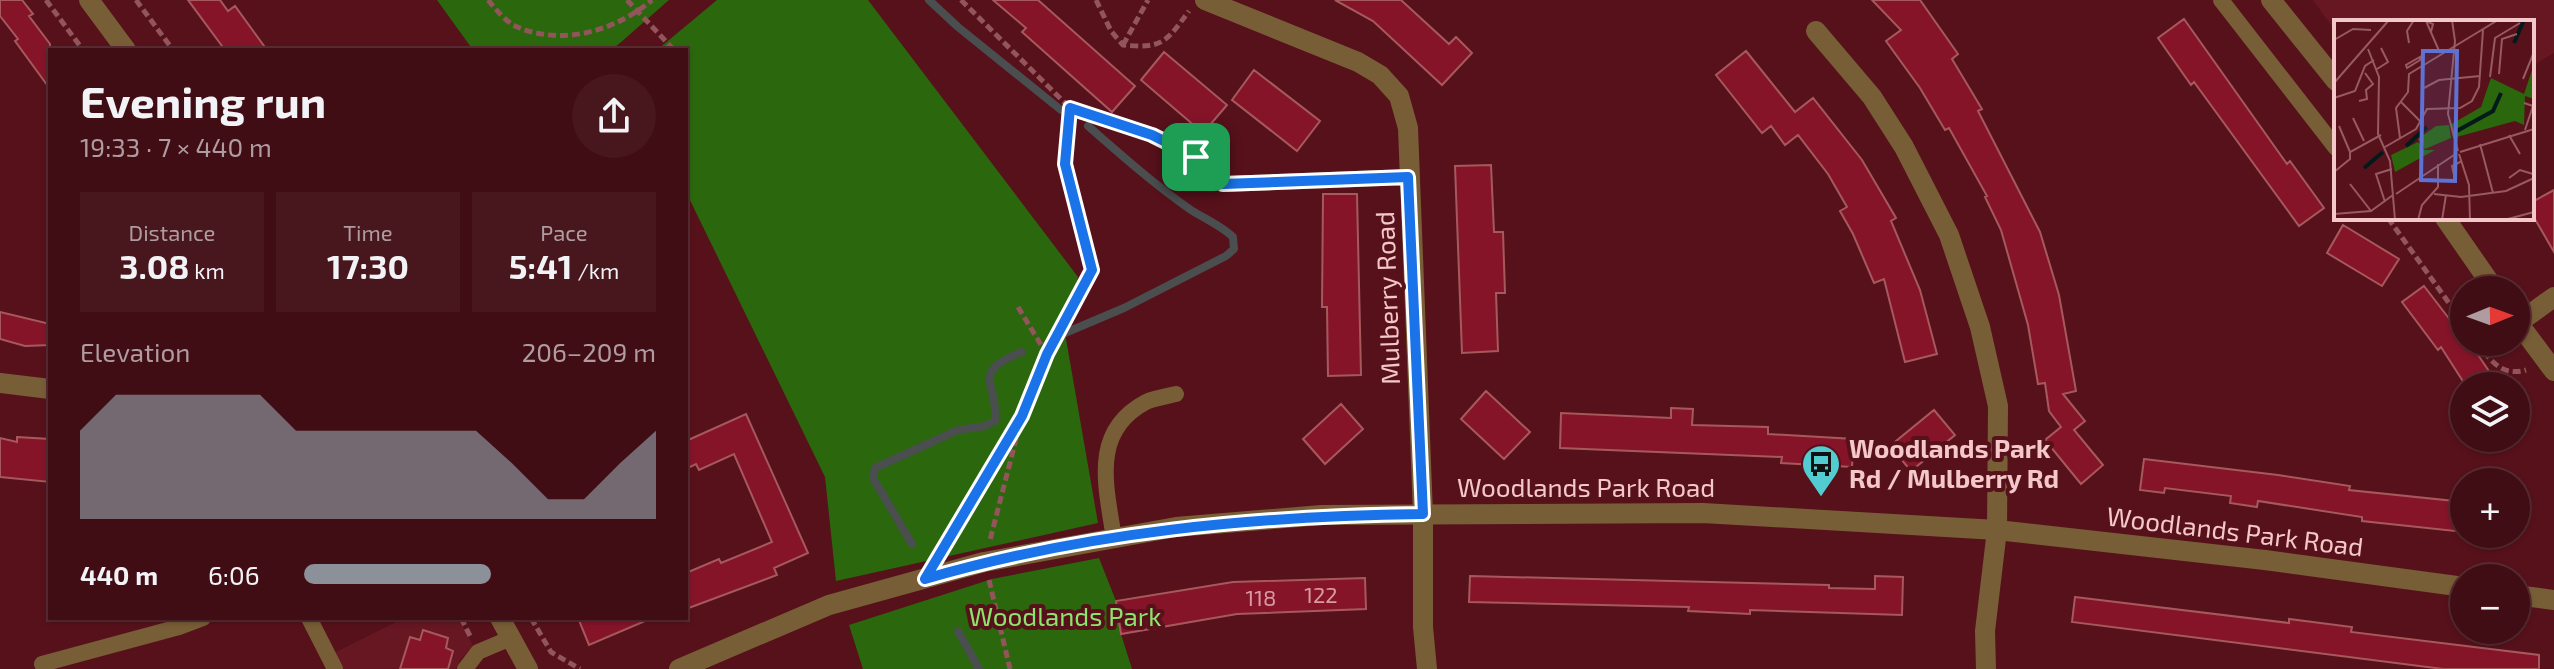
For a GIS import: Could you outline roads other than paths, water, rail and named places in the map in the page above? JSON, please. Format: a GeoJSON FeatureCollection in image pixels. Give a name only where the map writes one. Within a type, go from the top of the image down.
{"type":"FeatureCollection","features":[{"type":"Feature","properties":{"kind":"street"},"geometry":{"type":"LineString","coordinates":[[89,0],[125,48]]}},
{"type":"Feature","properties":{"kind":"street","name":"Mulberry Road"},"geometry":{"type":"LineString","coordinates":[[1205,0],[1358,62],[1380,75],[1399,96],[1408,128],[1423,514],[1423,627],[1427,669]]}},
{"type":"Feature","properties":{"kind":"street"},"geometry":{"type":"LineString","coordinates":[[2271,0],[2334,79]]}},
{"type":"Feature","properties":{"kind":"street"},"geometry":{"type":"LineString","coordinates":[[1816,31],[1872,97],[1904,147],[1949,235],[1980,327],[1998,406],[1997,530],[1985,631],[1986,669]]}},
{"type":"Feature","properties":{"kind":"street"},"geometry":{"type":"LineString","coordinates":[[2446,220],[2485,276]]}},
{"type":"Feature","properties":{"kind":"street"},"geometry":{"type":"LineString","coordinates":[[2530,313],[2554,297]]}},
{"type":"Feature","properties":{"kind":"street"},"geometry":{"type":"LineString","coordinates":[[2530,339],[2551,368]]}},
{"type":"Feature","properties":{"kind":"street"},"geometry":{"type":"LineString","coordinates":[[0,383],[48,389]]}},
{"type":"Feature","properties":{"kind":"street","name":"Woodlands Park Road"},"geometry":{"type":"LineString","coordinates":[[679,669],[829,605],[984,562],[1176,527],[1322,515],[1703,513],[1997,530],[2265,560],[2450,585]]}},
{"type":"Feature","properties":{"kind":"street"},"geometry":{"type":"LineString","coordinates":[[2530,597],[2554,600]]}},
{"type":"Feature","properties":{"kind":"street"},"geometry":{"type":"LineString","coordinates":[[501,620],[528,669]]}},
{"type":"Feature","properties":{"kind":"lane"},"geometry":{"type":"LineString","coordinates":[[2221,0],[2334,145]]}},
{"type":"Feature","properties":{"kind":"lane"},"geometry":{"type":"LineString","coordinates":[[1152,135],[1196,157],[1223,184],[1408,177]]}},
{"type":"Feature","properties":{"kind":"lane"},"geometry":{"type":"LineString","coordinates":[[1114,539],[1104,471],[1109,439],[1125,418],[1146,402],[1176,394]]}},
{"type":"Feature","properties":{"kind":"lane"},"geometry":{"type":"LineString","coordinates":[[42,664],[198,620]]}},
{"type":"Feature","properties":{"kind":"lane"},"geometry":{"type":"LineString","coordinates":[[310,620],[335,669]]}},
{"type":"Feature","properties":{"kind":"lane"},"geometry":{"type":"LineString","coordinates":[[465,669],[478,652],[511,638]]}},
{"type":"Feature","properties":{"kind":"waterway"},"geometry":{"type":"LineString","coordinates":[[929,0],[1061,110]]}},
{"type":"Feature","properties":{"kind":"waterway"},"geometry":{"type":"LineString","coordinates":[[1065,333],[1124,308],[1234,249],[1233,237],[1164,190],[1088,126]]}},
{"type":"Feature","properties":{"kind":"waterway"},"geometry":{"type":"LineString","coordinates":[[912,544],[873,478],[875,468],[958,430],[985,426],[995,421],[991,373],[1006,359],[1022,352]]}},
{"type":"Feature","properties":{"kind":"waterway"},"geometry":{"type":"LineString","coordinates":[[958,631],[979,669]]}},
{"type":"Feature","properties":{"kind":"place","name":"Woodlands Park Rd / Mulberry Rd"},"geometry":{"type":"Point","coordinates":[1821,498]}},
{"type":"Feature","properties":{"kind":"park label","name":"Woodlands Park"},"geometry":{"type":"Point","coordinates":[1065,617]}}]}
